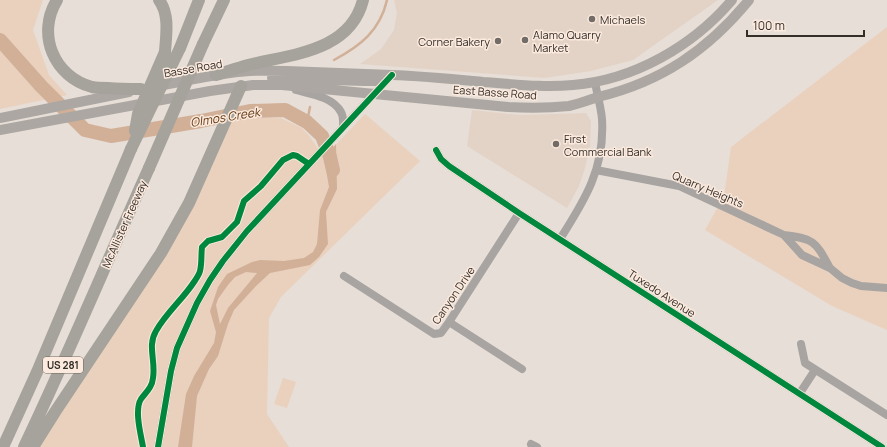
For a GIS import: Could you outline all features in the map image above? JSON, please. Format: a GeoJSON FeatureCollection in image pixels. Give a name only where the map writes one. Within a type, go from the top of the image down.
{"type":"FeatureCollection","features":[{"type":"Feature","properties":{"kind":"highway"},"geometry":{"type":"LineString","coordinates":[[57,0],[52,9],[48,32],[52,53],[61,68],[71,78],[93,88],[141,89]]}},
{"type":"Feature","properties":{"kind":"highway"},"geometry":{"type":"LineString","coordinates":[[131,149],[138,114],[165,52],[168,24],[162,4],[159,0]]}},
{"type":"Feature","properties":{"kind":"highway","name":"McAllister Freeway"},"geometry":{"type":"LineString","coordinates":[[3,447],[131,149],[180,48],[199,0]]}},
{"type":"Feature","properties":{"kind":"highway","name":"McAllister Freeway"},"geometry":{"type":"LineString","coordinates":[[24,447],[64,364],[203,44],[224,0]]}},
{"type":"Feature","properties":{"kind":"highway"},"geometry":{"type":"LineString","coordinates":[[212,25],[228,0]]}},
{"type":"Feature","properties":{"kind":"highway"},"geometry":{"type":"LineString","coordinates":[[216,75],[247,65],[308,52],[333,41],[355,20],[361,9],[363,0]]}},
{"type":"Feature","properties":{"kind":"highway"},"geometry":{"type":"LineString","coordinates":[[33,447],[161,253],[189,203],[241,86]]}},
{"type":"Feature","properties":{"kind":"main road","name":"East Basse Road"},"geometry":{"type":"LineString","coordinates":[[392,75],[534,86],[574,85],[595,82],[638,69],[677,49],[713,21],[732,0]]}},
{"type":"Feature","properties":{"kind":"main road","name":"East Basse Road"},"geometry":{"type":"LineString","coordinates":[[374,94],[528,108],[570,106],[625,90],[646,82],[677,66],[711,41],[749,0]]}},
{"type":"Feature","properties":{"kind":"main road","name":"Basse Road"},"geometry":{"type":"LineString","coordinates":[[0,118],[141,89],[216,75],[249,71],[392,75]]}},
{"type":"Feature","properties":{"kind":"main road"},"geometry":{"type":"LineString","coordinates":[[198,93],[232,81],[247,79],[266,78],[380,81],[392,75]]}},
{"type":"Feature","properties":{"kind":"main road"},"geometry":{"type":"LineString","coordinates":[[0,130],[241,86],[266,84],[374,94]]}},
{"type":"Feature","properties":{"kind":"street"},"geometry":{"type":"LineString","coordinates":[[158,447],[171,371],[177,348],[197,303],[210,280],[223,260],[247,231],[392,75]]}},
{"type":"Feature","properties":{"kind":"street"},"geometry":{"type":"LineString","coordinates":[[560,239],[586,195],[596,170],[601,147],[602,117],[595,82]]}},
{"type":"Feature","properties":{"kind":"street"},"geometry":{"type":"LineString","coordinates":[[282,85],[329,101],[336,106],[343,117],[342,129]]}},
{"type":"Feature","properties":{"kind":"street","name":"Tuxedo Avenue"},"geometry":{"type":"LineString","coordinates":[[436,150],[441,159],[449,166],[519,213],[882,447]]}},
{"type":"Feature","properties":{"kind":"street","name":"Quarry Heights"},"geometry":{"type":"LineString","coordinates":[[596,170],[679,186],[784,235],[805,238],[818,246],[830,268]]}},
{"type":"Feature","properties":{"kind":"street","name":"Canyon Drive"},"geometry":{"type":"LineString","coordinates":[[344,276],[434,334],[440,333],[449,322],[519,213]]}},
{"type":"Feature","properties":{"kind":"street","name":"Quarry Heights"},"geometry":{"type":"LineString","coordinates":[[784,235],[802,255],[830,268],[842,278],[861,286],[887,288]]}},
{"type":"Feature","properties":{"kind":"street"},"geometry":{"type":"LineString","coordinates":[[449,322],[522,369]]}},
{"type":"Feature","properties":{"kind":"street"},"geometry":{"type":"LineString","coordinates":[[801,344],[805,363],[887,415]]}},
{"type":"Feature","properties":{"kind":"street"},"geometry":{"type":"LineString","coordinates":[[800,393],[815,370]]}},
{"type":"Feature","properties":{"kind":"shaded area"},"geometry":{"type":"Polygon","coordinates":[[[0,0],[43,0],[33,30],[49,75],[67,95],[0,109],[0,0]]]}},
{"type":"Feature","properties":{"kind":"shaded area","name":"Alamo Quarry Market"},"geometry":{"type":"Polygon","coordinates":[[[394,0],[718,0],[633,60],[591,71],[545,78],[360,64],[381,49],[394,30],[397,13],[394,0]]]}},
{"type":"Feature","properties":{"kind":"shaded area"},"geometry":{"type":"Polygon","coordinates":[[[887,27],[887,330],[832,306],[705,230],[724,196],[731,147],[887,27]]]}},
{"type":"Feature","properties":{"kind":"shaded area"},"geometry":{"type":"Polygon","coordinates":[[[472,110],[521,115],[586,113],[591,121],[590,146],[579,186],[567,208],[467,146],[472,110]]]}},
{"type":"Feature","properties":{"kind":"shaded area"},"geometry":{"type":"Polygon","coordinates":[[[365,114],[420,161],[281,297],[269,318],[267,414],[289,447],[38,447],[164,254],[229,122],[250,118],[281,118],[302,128],[324,157],[365,114]]]}},
{"type":"Feature","properties":{"kind":"shaded area"},"geometry":{"type":"Polygon","coordinates":[[[336,144],[337,189],[326,212],[328,244],[319,257],[310,265],[270,273],[234,310],[218,356],[209,369],[197,396],[192,447],[178,447],[186,394],[194,376],[214,343],[216,332],[210,311],[218,287],[227,274],[252,262],[260,260],[284,261],[304,258],[313,252],[317,244],[320,210],[329,187],[324,158],[336,144]],[[246,272],[235,277],[228,285],[218,299],[216,305],[220,324],[228,308],[257,273],[246,272]]]}},
{"type":"Feature","properties":{"kind":"shaded area"},"geometry":{"type":"Polygon","coordinates":[[[283,378],[296,382],[287,408],[274,404],[283,378]]]}},
{"type":"Feature","properties":{"kind":"waterway"},"geometry":{"type":"LineString","coordinates":[[334,60],[352,49],[368,36],[374,29],[384,11],[387,0]]}},
{"type":"Feature","properties":{"kind":"waterway","name":"Olmos Creek"},"geometry":{"type":"LineString","coordinates":[[0,40],[41,86],[85,130],[111,136],[250,111],[285,110],[307,122],[322,136],[333,170]]}},
{"type":"Feature","properties":{"kind":"waterway"},"geometry":{"type":"LineString","coordinates":[[307,122],[310,107]]}},
{"type":"Feature","properties":{"kind":"cycle path"},"geometry":{"type":"LineString","coordinates":[[158,447],[171,371],[177,348],[197,303],[210,280],[247,231],[392,75]]}},
{"type":"Feature","properties":{"kind":"cycle path"},"geometry":{"type":"LineString","coordinates":[[436,150],[441,159],[449,166],[519,213],[882,447]]}},
{"type":"Feature","properties":{"kind":"cycle path"},"geometry":{"type":"LineString","coordinates":[[143,447],[138,409],[141,399],[151,385],[154,372],[152,348],[153,337],[165,318],[190,288],[200,272],[202,247],[208,241],[222,237],[237,222],[244,201],[261,186],[283,160],[293,155],[309,164]]}},
{"type":"Feature","properties":{"kind":"place","name":"Michaels"},"geometry":{"type":"Point","coordinates":[592,19]}},
{"type":"Feature","properties":{"kind":"place","name":"Alamo Quarry Market"},"geometry":{"type":"Point","coordinates":[525,40]}},
{"type":"Feature","properties":{"kind":"place","name":"Corner Bakery"},"geometry":{"type":"Point","coordinates":[498,41]}},
{"type":"Feature","properties":{"kind":"place","name":"First Commercial Bank"},"geometry":{"type":"Point","coordinates":[556,144]}}]}
